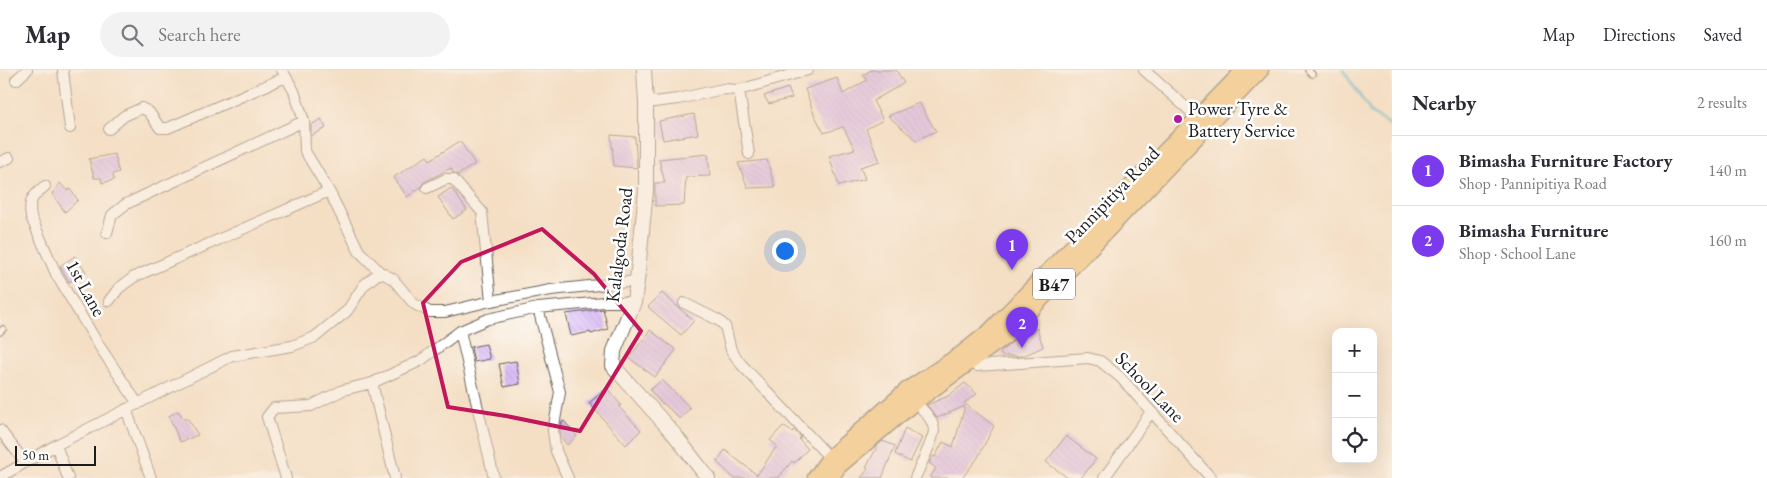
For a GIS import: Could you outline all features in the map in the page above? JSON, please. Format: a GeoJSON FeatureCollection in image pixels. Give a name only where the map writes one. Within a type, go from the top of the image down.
{"type":"FeatureCollection","features":[{"type":"Feature","properties":{"kind":"main road","name":"Pannipitiya Road"},"geometry":{"type":"LineString","coordinates":[[830,478],[838,466],[964,359],[1245,70]]}},
{"type":"Feature","properties":{"kind":"main road","name":"Pannipitiya Road"},"geometry":{"type":"LineString","coordinates":[[816,478],[830,458],[908,390],[1006,335],[1260,70]]}},
{"type":"Feature","properties":{"kind":"street"},"geometry":{"type":"LineString","coordinates":[[16,80],[27,70]]}},
{"type":"Feature","properties":{"kind":"street"},"geometry":{"type":"LineString","coordinates":[[63,70],[70,128]]}},
{"type":"Feature","properties":{"kind":"street","name":"Kalalgoda Road"},"geometry":{"type":"LineString","coordinates":[[644,70],[646,190],[637,281],[634,302],[614,351],[613,366],[674,434],[708,478]]}},
{"type":"Feature","properties":{"kind":"street"},"geometry":{"type":"LineString","coordinates":[[646,103],[678,99],[723,89],[739,90],[808,70]]}},
{"type":"Feature","properties":{"kind":"street"},"geometry":{"type":"LineString","coordinates":[[1144,70],[1198,118]]}},
{"type":"Feature","properties":{"kind":"street"},"geometry":{"type":"LineString","coordinates":[[108,129],[124,116],[142,108],[149,112],[160,128],[168,128],[284,74],[294,91],[304,120],[305,151],[329,191],[359,250],[380,272],[393,279],[414,304],[430,312],[445,312],[551,290],[637,281]]}},
{"type":"Feature","properties":{"kind":"street"},"geometry":{"type":"LineString","coordinates":[[739,90],[749,154]]}},
{"type":"Feature","properties":{"kind":"street"},"geometry":{"type":"LineString","coordinates":[[107,233],[112,215],[126,204],[304,120]]}},
{"type":"Feature","properties":{"kind":"street"},"geometry":{"type":"LineString","coordinates":[[427,188],[446,179],[453,179],[482,212],[491,301]]}},
{"type":"Feature","properties":{"kind":"street","name":"1st Lane"},"geometry":{"type":"LineString","coordinates":[[45,186],[32,197],[29,208],[31,217],[57,276],[100,347],[138,404]]}},
{"type":"Feature","properties":{"kind":"street"},"geometry":{"type":"LineString","coordinates":[[109,301],[119,288],[134,277],[329,191]]}},
{"type":"Feature","properties":{"kind":"street"},"geometry":{"type":"LineString","coordinates":[[0,477],[56,445],[232,356],[292,346],[315,337],[347,311],[364,285],[380,272]]}},
{"type":"Feature","properties":{"kind":"street"},"geometry":{"type":"LineString","coordinates":[[286,478],[267,417],[274,408],[311,406],[343,390],[372,383],[420,361],[460,331],[488,319],[538,308],[604,302],[634,302]]}},
{"type":"Feature","properties":{"kind":"street"},"geometry":{"type":"LineString","coordinates":[[684,303],[718,320],[725,326],[731,350],[741,364],[830,458]]}},
{"type":"Feature","properties":{"kind":"street"},"geometry":{"type":"LineString","coordinates":[[538,308],[560,392],[553,431],[556,451],[568,478]]}},
{"type":"Feature","properties":{"kind":"street"},"geometry":{"type":"LineString","coordinates":[[460,331],[494,478]]}},
{"type":"Feature","properties":{"kind":"street","name":"School Lane"},"geometry":{"type":"LineString","coordinates":[[964,359],[977,366],[1088,358],[1100,361],[1120,377],[1211,478]]}},
{"type":"Feature","properties":{"kind":"street"},"geometry":{"type":"LineString","coordinates":[[372,383],[395,478]]}},
{"type":"Feature","properties":{"kind":"street"},"geometry":{"type":"LineString","coordinates":[[914,402],[932,422],[934,432],[915,478]]}},
{"type":"Feature","properties":{"kind":"street"},"geometry":{"type":"LineString","coordinates":[[126,409],[151,478]]}},
{"type":"Feature","properties":{"kind":"street"},"geometry":{"type":"LineString","coordinates":[[1104,478],[1151,412]]}},
{"type":"Feature","properties":{"kind":"street"},"geometry":{"type":"LineString","coordinates":[[0,430],[25,462]]}},
{"type":"Feature","properties":{"kind":"street"},"geometry":{"type":"LineString","coordinates":[[56,445],[68,478]]}},
{"type":"Feature","properties":{"kind":"highlighted area"},"geometry":{"type":"Polygon","coordinates":[[[542,229],[594,274],[641,331],[580,431],[506,416],[448,407],[423,303],[461,262],[542,229]]]}},
{"type":"Feature","properties":{"kind":"building"},"geometry":{"type":"Polygon","coordinates":[[[871,70],[896,70],[904,83],[873,101],[883,120],[866,129],[880,161],[860,167],[865,179],[839,186],[829,156],[855,149],[843,127],[824,133],[814,114],[805,89],[837,78],[843,94],[867,80],[863,75],[871,70]]]}},
{"type":"Feature","properties":{"kind":"building"},"geometry":{"type":"Polygon","coordinates":[[[788,88],[792,98],[769,104],[764,96],[788,88]]]}},
{"type":"Feature","properties":{"kind":"building"},"geometry":{"type":"Polygon","coordinates":[[[919,103],[936,131],[916,140],[888,116],[919,103]]]}},
{"type":"Feature","properties":{"kind":"building"},"geometry":{"type":"Polygon","coordinates":[[[694,114],[698,134],[663,140],[659,121],[694,114]]]}},
{"type":"Feature","properties":{"kind":"building"},"geometry":{"type":"Polygon","coordinates":[[[321,119],[326,128],[311,136],[311,125],[321,119]]]}},
{"type":"Feature","properties":{"kind":"building"},"geometry":{"type":"Polygon","coordinates":[[[611,135],[635,137],[637,168],[614,166],[611,135]]]}},
{"type":"Feature","properties":{"kind":"building"},"geometry":{"type":"Polygon","coordinates":[[[460,141],[475,164],[458,175],[451,168],[424,182],[420,188],[407,197],[394,177],[427,156],[430,160],[460,141]]]}},
{"type":"Feature","properties":{"kind":"building"},"geometry":{"type":"Polygon","coordinates":[[[114,154],[119,172],[113,174],[114,180],[102,183],[101,178],[94,178],[89,159],[114,154]]]}},
{"type":"Feature","properties":{"kind":"building"},"geometry":{"type":"Polygon","coordinates":[[[708,154],[710,176],[686,177],[684,205],[655,206],[655,183],[665,183],[659,159],[708,154]]]}},
{"type":"Feature","properties":{"kind":"building"},"geometry":{"type":"Polygon","coordinates":[[[767,160],[775,187],[748,188],[738,163],[767,160]]]}},
{"type":"Feature","properties":{"kind":"building"},"geometry":{"type":"Polygon","coordinates":[[[60,183],[67,191],[70,189],[78,200],[65,212],[52,194],[60,183]]]}},
{"type":"Feature","properties":{"kind":"building"},"geometry":{"type":"Polygon","coordinates":[[[451,188],[467,210],[453,219],[438,197],[451,188]]]}},
{"type":"Feature","properties":{"kind":"building"},"geometry":{"type":"Polygon","coordinates":[[[75,256],[86,272],[69,282],[60,266],[75,256]]]}},
{"type":"Feature","properties":{"kind":"building"},"geometry":{"type":"Polygon","coordinates":[[[662,293],[694,321],[681,335],[648,307],[662,293]]]}},
{"type":"Feature","properties":{"kind":"building"},"geometry":{"type":"Polygon","coordinates":[[[603,309],[608,329],[591,334],[590,332],[571,336],[566,314],[603,309]]]}},
{"type":"Feature","properties":{"kind":"building"},"geometry":{"type":"Polygon","coordinates":[[[1037,328],[1043,347],[1023,356],[1002,356],[1000,352],[1016,339],[1018,341],[1037,328]]]}},
{"type":"Feature","properties":{"kind":"building"},"geometry":{"type":"Polygon","coordinates":[[[650,330],[676,350],[655,377],[629,358],[650,330]]]}},
{"type":"Feature","properties":{"kind":"building"},"geometry":{"type":"Polygon","coordinates":[[[486,344],[490,359],[474,362],[471,347],[486,344]]]}},
{"type":"Feature","properties":{"kind":"building"},"geometry":{"type":"Polygon","coordinates":[[[516,361],[520,384],[504,387],[499,364],[516,361]]]}},
{"type":"Feature","properties":{"kind":"building"},"geometry":{"type":"Polygon","coordinates":[[[662,380],[690,408],[680,419],[662,404],[650,390],[662,380]]]}},
{"type":"Feature","properties":{"kind":"building"},"geometry":{"type":"Polygon","coordinates":[[[965,383],[977,394],[964,403],[994,426],[977,459],[962,478],[930,478],[936,468],[929,463],[933,456],[935,457],[943,442],[953,447],[965,406],[937,418],[927,405],[948,396],[965,383]]]}},
{"type":"Feature","properties":{"kind":"building"},"geometry":{"type":"Polygon","coordinates":[[[607,388],[621,405],[619,407],[641,430],[626,445],[589,403],[607,388]]]}},
{"type":"Feature","properties":{"kind":"building"},"geometry":{"type":"Polygon","coordinates":[[[178,411],[184,419],[188,419],[198,435],[180,442],[169,416],[178,411]]]}},
{"type":"Feature","properties":{"kind":"building"},"geometry":{"type":"Polygon","coordinates":[[[564,421],[577,436],[567,445],[561,437],[560,431],[564,421]]]}},
{"type":"Feature","properties":{"kind":"building"},"geometry":{"type":"Polygon","coordinates":[[[783,426],[792,432],[794,430],[808,449],[794,463],[792,461],[778,478],[734,478],[717,462],[725,450],[757,475],[777,446],[770,440],[783,426]]]}},
{"type":"Feature","properties":{"kind":"building"},"geometry":{"type":"Polygon","coordinates":[[[905,428],[922,438],[910,462],[895,454],[905,428]]]}},
{"type":"Feature","properties":{"kind":"building"},"geometry":{"type":"Polygon","coordinates":[[[1066,436],[1096,459],[1081,478],[1068,478],[1046,462],[1066,436]]]}},
{"type":"Feature","properties":{"kind":"building"},"geometry":{"type":"Polygon","coordinates":[[[883,441],[895,446],[882,478],[861,478],[868,469],[866,468],[878,445],[883,441]]]}},
{"type":"Feature","properties":{"kind":"waterway"},"geometry":{"type":"LineString","coordinates":[[1343,70],[1372,114],[1392,126]]}},
{"type":"Feature","properties":{"kind":"place","name":"Power Tyre & Battery Service"},"geometry":{"type":"Point","coordinates":[1178,119]}},
{"type":"Feature","properties":{"kind":"place","name":"Bimasha Furniture Factory"},"geometry":{"type":"Point","coordinates":[1012,270]}},
{"type":"Feature","properties":{"kind":"place","name":"Bimasha Furniture"},"geometry":{"type":"Point","coordinates":[1022,348]}}]}
